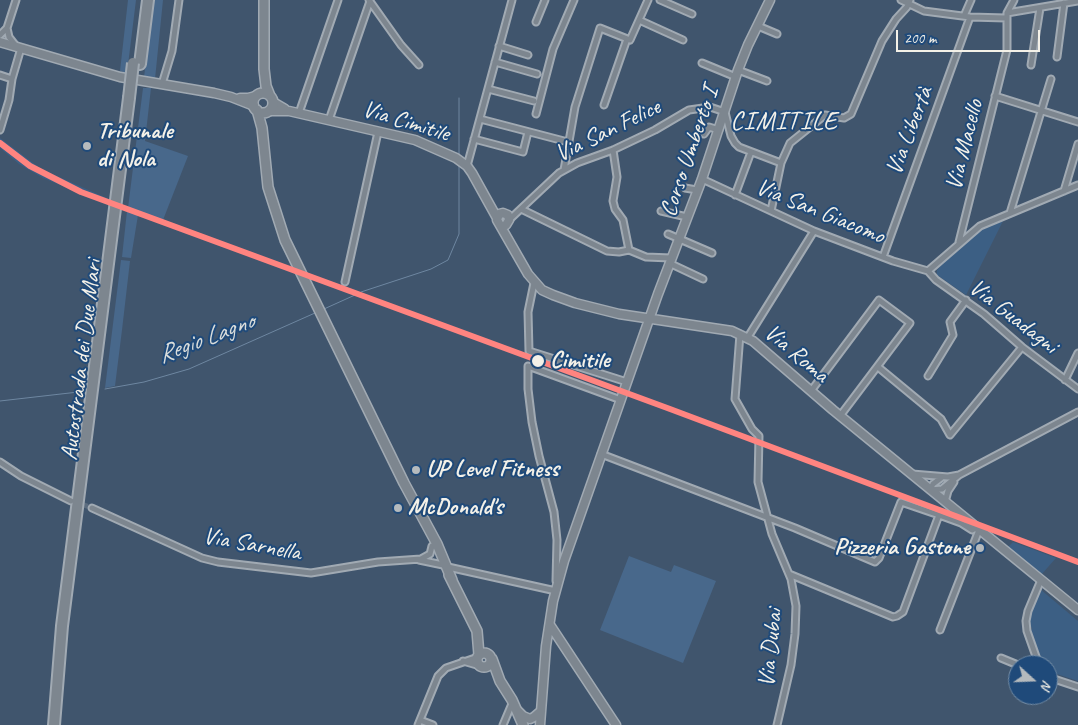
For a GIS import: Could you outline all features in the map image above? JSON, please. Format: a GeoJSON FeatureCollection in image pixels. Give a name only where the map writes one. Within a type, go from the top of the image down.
{"type":"FeatureCollection","features":[{"type":"Feature","properties":{"kind":"highway","name":"Autostrada dei Due Mari"},"geometry":{"type":"LineString","coordinates":[[137,63],[141,0]]}},
{"type":"Feature","properties":{"kind":"highway","name":"Autostrada dei Due Mari"},"geometry":{"type":"LineString","coordinates":[[54,725],[62,626],[132,98],[148,0]]}},
{"type":"Feature","properties":{"kind":"highway","name":"Autostrada dei Due Mari"},"geometry":{"type":"LineString","coordinates":[[60,725],[68,627],[132,98]]}},
{"type":"Feature","properties":{"kind":"main road"},"geometry":{"type":"LineString","coordinates":[[263,137],[265,120],[270,105],[264,69],[264,0]]}},
{"type":"Feature","properties":{"kind":"main road"},"geometry":{"type":"LineString","coordinates":[[264,69],[254,100],[263,137],[268,187],[282,231],[304,280],[431,534],[470,615],[478,637],[491,657],[500,680],[523,725]]}},
{"type":"Feature","properties":{"kind":"main road"},"geometry":{"type":"LineString","coordinates":[[257,95],[264,93],[270,105]]}},
{"type":"Feature","properties":{"kind":"main road"},"geometry":{"type":"LineString","coordinates":[[255,108],[264,113],[270,105]]}},
{"type":"Feature","properties":{"kind":"main road"},"geometry":{"type":"LineString","coordinates":[[404,483],[406,494],[432,546],[435,558],[446,566]]}},
{"type":"Feature","properties":{"kind":"main road"},"geometry":{"type":"LineString","coordinates":[[431,534],[435,558]]}},
{"type":"Feature","properties":{"kind":"main road"},"geometry":{"type":"LineString","coordinates":[[478,637],[480,661],[500,680]]}},
{"type":"Feature","properties":{"kind":"main road"},"geometry":{"type":"LineString","coordinates":[[480,661],[486,653],[491,657]]}},
{"type":"Feature","properties":{"kind":"main road"},"geometry":{"type":"LineString","coordinates":[[480,661],[489,666],[491,657]]}},
{"type":"Feature","properties":{"kind":"street"},"geometry":{"type":"LineString","coordinates":[[0,35],[7,28],[16,0]]}},
{"type":"Feature","properties":{"kind":"street"},"geometry":{"type":"LineString","coordinates":[[162,84],[172,51],[178,0]]}},
{"type":"Feature","properties":{"kind":"street"},"geometry":{"type":"LineString","coordinates":[[299,113],[338,0]]}},
{"type":"Feature","properties":{"kind":"street"},"geometry":{"type":"LineString","coordinates":[[370,0],[401,46],[419,65]]}},
{"type":"Feature","properties":{"kind":"street"},"geometry":{"type":"LineString","coordinates":[[329,120],[370,0]]}},
{"type":"Feature","properties":{"kind":"street"},"geometry":{"type":"LineString","coordinates":[[467,166],[512,0]]}},
{"type":"Feature","properties":{"kind":"street"},"geometry":{"type":"LineString","coordinates":[[536,22],[545,0]]}},
{"type":"Feature","properties":{"kind":"street"},"geometry":{"type":"LineString","coordinates":[[536,114],[554,49],[574,0]]}},
{"type":"Feature","properties":{"kind":"street"},"geometry":{"type":"LineString","coordinates":[[604,106],[628,40],[648,0]]}},
{"type":"Feature","properties":{"kind":"street"},"geometry":{"type":"LineString","coordinates":[[660,0],[692,14]]}},
{"type":"Feature","properties":{"kind":"street","name":"Corso Umberto I"},"geometry":{"type":"LineString","coordinates":[[540,725],[546,646],[556,591],[564,561],[670,261],[702,179],[737,73],[748,45],[770,0]]}},
{"type":"Feature","properties":{"kind":"street"},"geometry":{"type":"LineString","coordinates":[[902,0],[924,11],[967,17],[1007,16],[1078,1]]}},
{"type":"Feature","properties":{"kind":"street","name":"Via Libertà"},"geometry":{"type":"LineString","coordinates":[[883,257],[967,17],[971,0]]}},
{"type":"Feature","properties":{"kind":"street"},"geometry":{"type":"LineString","coordinates":[[1007,16],[1014,0]]}},
{"type":"Feature","properties":{"kind":"street"},"geometry":{"type":"LineString","coordinates":[[771,211],[782,163],[790,143],[825,115],[844,118],[851,114],[888,29],[909,2]]}},
{"type":"Feature","properties":{"kind":"street"},"geometry":{"type":"LineString","coordinates":[[1056,57],[1064,3]]}},
{"type":"Feature","properties":{"kind":"street"},"geometry":{"type":"LineString","coordinates":[[1031,66],[1040,8]]}},
{"type":"Feature","properties":{"kind":"street","name":"Via Macello"},"geometry":{"type":"LineString","coordinates":[[959,242],[1007,50],[1007,16]]}},
{"type":"Feature","properties":{"kind":"street"},"geometry":{"type":"LineString","coordinates":[[639,20],[683,40]]}},
{"type":"Feature","properties":{"kind":"street"},"geometry":{"type":"LineString","coordinates":[[758,26],[778,34]]}},
{"type":"Feature","properties":{"kind":"street"},"geometry":{"type":"LineString","coordinates":[[7,28],[9,37],[18,47]]}},
{"type":"Feature","properties":{"kind":"street"},"geometry":{"type":"LineString","coordinates":[[564,170],[574,107],[600,28],[628,40]]}},
{"type":"Feature","properties":{"kind":"street"},"geometry":{"type":"LineString","coordinates":[[0,42],[120,77],[193,88],[231,97],[248,98],[257,95]]}},
{"type":"Feature","properties":{"kind":"street"},"geometry":{"type":"LineString","coordinates":[[499,46],[528,54]]}},
{"type":"Feature","properties":{"kind":"street"},"geometry":{"type":"LineString","coordinates":[[0,130],[9,100],[18,47]]}},
{"type":"Feature","properties":{"kind":"street"},"geometry":{"type":"LineString","coordinates":[[495,62],[537,74]]}},
{"type":"Feature","properties":{"kind":"street"},"geometry":{"type":"LineString","coordinates":[[702,63],[767,81]]}},
{"type":"Feature","properties":{"kind":"street"},"geometry":{"type":"LineString","coordinates":[[0,75],[12,78]]}},
{"type":"Feature","properties":{"kind":"street"},"geometry":{"type":"LineString","coordinates":[[1010,213],[1051,79]]}},
{"type":"Feature","properties":{"kind":"street"},"geometry":{"type":"LineString","coordinates":[[488,89],[534,102]]}},
{"type":"Feature","properties":{"kind":"street"},"geometry":{"type":"LineString","coordinates":[[995,96],[1078,122]]}},
{"type":"Feature","properties":{"kind":"street"},"geometry":{"type":"LineString","coordinates":[[231,97],[255,108]]}},
{"type":"Feature","properties":{"kind":"street","name":"Via Cimitile"},"geometry":{"type":"LineString","coordinates":[[270,105],[415,140],[456,158],[467,166],[488,203],[503,219]]}},
{"type":"Feature","properties":{"kind":"street","name":"Via San Felice"},"geometry":{"type":"LineString","coordinates":[[503,219],[519,211],[553,178],[577,163],[613,150],[655,130],[689,110],[710,107],[725,112]]}},
{"type":"Feature","properties":{"kind":"street"},"geometry":{"type":"LineString","coordinates":[[725,112],[735,144],[782,163]]}},
{"type":"Feature","properties":{"kind":"street"},"geometry":{"type":"LineString","coordinates":[[480,119],[568,142]]}},
{"type":"Feature","properties":{"kind":"street"},"geometry":{"type":"LineString","coordinates":[[704,134],[710,127],[719,130]]}},
{"type":"Feature","properties":{"kind":"street"},"geometry":{"type":"LineString","coordinates":[[345,282],[378,132]]}},
{"type":"Feature","properties":{"kind":"street"},"geometry":{"type":"LineString","coordinates":[[474,139],[522,152],[528,132]]}},
{"type":"Feature","properties":{"kind":"street"},"geometry":{"type":"LineString","coordinates":[[1064,191],[1078,144]]}},
{"type":"Feature","properties":{"kind":"street"},"geometry":{"type":"LineString","coordinates":[[613,150],[617,177],[613,201],[615,209],[623,220],[629,250]]}},
{"type":"Feature","properties":{"kind":"street"},"geometry":{"type":"LineString","coordinates":[[735,195],[752,152]]}},
{"type":"Feature","properties":{"kind":"street","name":"Via San Giacomo"},"geometry":{"type":"LineString","coordinates":[[702,179],[814,231],[883,257],[928,271]]}},
{"type":"Feature","properties":{"kind":"street"},"geometry":{"type":"LineString","coordinates":[[928,271],[959,242],[980,226],[1078,186]]}},
{"type":"Feature","properties":{"kind":"street"},"geometry":{"type":"LineString","coordinates":[[685,188],[697,190]]}},
{"type":"Feature","properties":{"kind":"street"},"geometry":{"type":"LineString","coordinates":[[661,210],[687,217]]}},
{"type":"Feature","properties":{"kind":"street"},"geometry":{"type":"LineString","coordinates":[[519,211],[607,251],[619,252],[629,250],[646,257],[670,261],[703,279]]}},
{"type":"Feature","properties":{"kind":"street"},"geometry":{"type":"LineString","coordinates":[[503,219],[506,235],[534,283],[528,312],[529,351],[627,382]]}},
{"type":"Feature","properties":{"kind":"street"},"geometry":{"type":"LineString","coordinates":[[744,336],[814,231]]}},
{"type":"Feature","properties":{"kind":"street"},"geometry":{"type":"LineString","coordinates":[[668,234],[712,253]]}},
{"type":"Feature","properties":{"kind":"street","name":"Via Guadagni"},"geometry":{"type":"LineString","coordinates":[[928,271],[936,280],[966,300],[1022,347],[1078,388]]}},
{"type":"Feature","properties":{"kind":"street","name":"Via Roma"},"geometry":{"type":"LineString","coordinates":[[534,283],[553,295],[575,303],[619,314],[744,336],[1078,610]]}},
{"type":"Feature","properties":{"kind":"street"},"geometry":{"type":"LineString","coordinates":[[811,391],[880,300],[910,323],[840,416]]}},
{"type":"Feature","properties":{"kind":"street"},"geometry":{"type":"LineString","coordinates":[[928,376],[953,335],[950,322],[966,300]]}},
{"type":"Feature","properties":{"kind":"street","name":"Via Dubai"},"geometry":{"type":"LineString","coordinates":[[744,336],[735,399],[752,429],[759,436],[758,482],[767,518],[788,574],[796,606],[791,665],[777,725]]}},
{"type":"Feature","properties":{"kind":"street"},"geometry":{"type":"LineString","coordinates":[[878,367],[941,419],[950,435],[1022,347]]}},
{"type":"Feature","properties":{"kind":"street"},"geometry":{"type":"LineString","coordinates":[[1065,380],[1078,353]]}},
{"type":"Feature","properties":{"kind":"street"},"geometry":{"type":"LineString","coordinates":[[446,566],[556,591],[557,540],[554,512],[532,422],[528,389],[528,366],[620,400]]}},
{"type":"Feature","properties":{"kind":"street"},"geometry":{"type":"LineString","coordinates":[[930,490],[937,480],[959,475],[1078,412]]}},
{"type":"Feature","properties":{"kind":"street"},"geometry":{"type":"LineString","coordinates":[[601,454],[795,528],[874,562],[879,558],[901,502],[961,523],[972,530],[978,529]]}},
{"type":"Feature","properties":{"kind":"street"},"geometry":{"type":"LineString","coordinates":[[0,462],[21,476],[71,501]]}},
{"type":"Feature","properties":{"kind":"street"},"geometry":{"type":"LineString","coordinates":[[912,474],[948,477]]}},
{"type":"Feature","properties":{"kind":"street"},"geometry":{"type":"LineString","coordinates":[[945,502],[948,491],[959,475]]}},
{"type":"Feature","properties":{"kind":"street"},"geometry":{"type":"LineString","coordinates":[[930,490],[942,489],[955,480]]}},
{"type":"Feature","properties":{"kind":"street","name":"Via Sarnella"},"geometry":{"type":"LineString","coordinates":[[92,508],[202,558],[218,562],[311,574],[378,562],[435,558]]}},
{"type":"Feature","properties":{"kind":"street"},"geometry":{"type":"LineString","coordinates":[[788,574],[893,617],[897,616],[903,612],[939,515]]}},
{"type":"Feature","properties":{"kind":"street"},"geometry":{"type":"LineString","coordinates":[[940,630],[978,529]]}},
{"type":"Feature","properties":{"kind":"street"},"geometry":{"type":"LineString","coordinates":[[414,560],[428,556],[432,552],[432,546]]}},
{"type":"Feature","properties":{"kind":"street"},"geometry":{"type":"LineString","coordinates":[[1035,655],[1027,631],[1026,621],[1028,610],[1041,580]]}},
{"type":"Feature","properties":{"kind":"street"},"geometry":{"type":"LineString","coordinates":[[550,625],[616,725]]}},
{"type":"Feature","properties":{"kind":"street"},"geometry":{"type":"LineString","coordinates":[[1001,658],[1008,661]]}},
{"type":"Feature","properties":{"kind":"street"},"geometry":{"type":"LineString","coordinates":[[433,725],[419,723],[438,676],[446,668],[463,661],[480,661]]}},
{"type":"Feature","properties":{"kind":"street"},"geometry":{"type":"LineString","coordinates":[[463,661],[480,661]]}},
{"type":"Feature","properties":{"kind":"street"},"geometry":{"type":"LineString","coordinates":[[1058,680],[1078,687]]}},
{"type":"Feature","properties":{"kind":"street"},"geometry":{"type":"LineString","coordinates":[[503,725],[514,709],[530,719],[541,711]]}},
{"type":"Feature","properties":{"kind":"street"},"geometry":{"type":"LineString","coordinates":[[535,725],[541,711]]}},
{"type":"Feature","properties":{"kind":"shaded area"},"geometry":{"type":"Polygon","coordinates":[[[128,0],[136,0],[127,73],[120,71],[128,0]]]}},
{"type":"Feature","properties":{"kind":"shaded area"},"geometry":{"type":"Polygon","coordinates":[[[154,0],[163,0],[155,79],[144,77],[154,0]]]}},
{"type":"Feature","properties":{"kind":"shaded area"},"geometry":{"type":"Polygon","coordinates":[[[143,88],[151,88],[145,141],[188,156],[163,220],[128,208],[143,88]]]}},
{"type":"Feature","properties":{"kind":"shaded area"},"geometry":{"type":"Polygon","coordinates":[[[0,138],[41,169],[111,200],[110,205],[43,178],[19,164],[0,148],[0,138]]]}},
{"type":"Feature","properties":{"kind":"shaded area"},"geometry":{"type":"Polygon","coordinates":[[[127,211],[138,215],[131,258],[122,257],[127,211]]]}},
{"type":"Feature","properties":{"kind":"shaded area"},"geometry":{"type":"Polygon","coordinates":[[[1005,217],[966,295],[937,275],[937,270],[964,242],[981,229],[1005,217]]]}},
{"type":"Feature","properties":{"kind":"shaded area"},"geometry":{"type":"Polygon","coordinates":[[[121,260],[130,261],[115,386],[105,388],[121,260]]]}},
{"type":"Feature","properties":{"kind":"shaded area"},"geometry":{"type":"Polygon","coordinates":[[[1013,542],[1056,558],[1041,575],[1007,548],[1013,542]]]}},
{"type":"Feature","properties":{"kind":"shaded area"},"geometry":{"type":"Polygon","coordinates":[[[629,556],[671,572],[674,565],[716,581],[683,663],[600,630],[629,556]]]}},
{"type":"Feature","properties":{"kind":"shaded area"},"geometry":{"type":"Polygon","coordinates":[[[1040,589],[1078,621],[1078,681],[1058,674],[1058,655],[1037,655],[1029,631],[1032,629],[1028,618],[1040,589]]]}},
{"type":"Feature","properties":{"kind":"waterway"},"geometry":{"type":"LineString","coordinates":[[459,98],[459,154]]}},
{"type":"Feature","properties":{"kind":"waterway"},"geometry":{"type":"LineString","coordinates":[[361,292],[431,269],[448,260],[459,234],[459,165]]}},
{"type":"Feature","properties":{"kind":"waterway"},"geometry":{"type":"LineString","coordinates":[[324,309],[355,295]]}},
{"type":"Feature","properties":{"kind":"waterway","name":"Regio Lagno"},"geometry":{"type":"LineString","coordinates":[[105,389],[144,382],[189,369],[315,313]]}},
{"type":"Feature","properties":{"kind":"waterway"},"geometry":{"type":"LineString","coordinates":[[0,401],[87,391]]}},
{"type":"Feature","properties":{"kind":"tunnel"},"geometry":{"type":"LineString","coordinates":[[76,502],[92,508]]}},
{"type":"Feature","properties":{"kind":"transit line"},"geometry":{"type":"LineString","coordinates":[[0,143],[30,166],[81,192],[1078,562]]}},
{"type":"Feature","properties":{"kind":"place","name":"Tribunale di Nola"},"geometry":{"type":"Point","coordinates":[87,146]}},
{"type":"Feature","properties":{"kind":"place","name":"Cimitile"},"geometry":{"type":"Point","coordinates":[538,361]}},
{"type":"Feature","properties":{"kind":"place","name":"UP Level Fitness"},"geometry":{"type":"Point","coordinates":[416,470]}},
{"type":"Feature","properties":{"kind":"place","name":"McDonald's"},"geometry":{"type":"Point","coordinates":[398,508]}},
{"type":"Feature","properties":{"kind":"place","name":"Pizzeria Gastone"},"geometry":{"type":"Point","coordinates":[980,548]}},
{"type":"Feature","properties":{"kind":"district","name":"CIMITILE"},"geometry":{"type":"Point","coordinates":[784,122]}}]}
